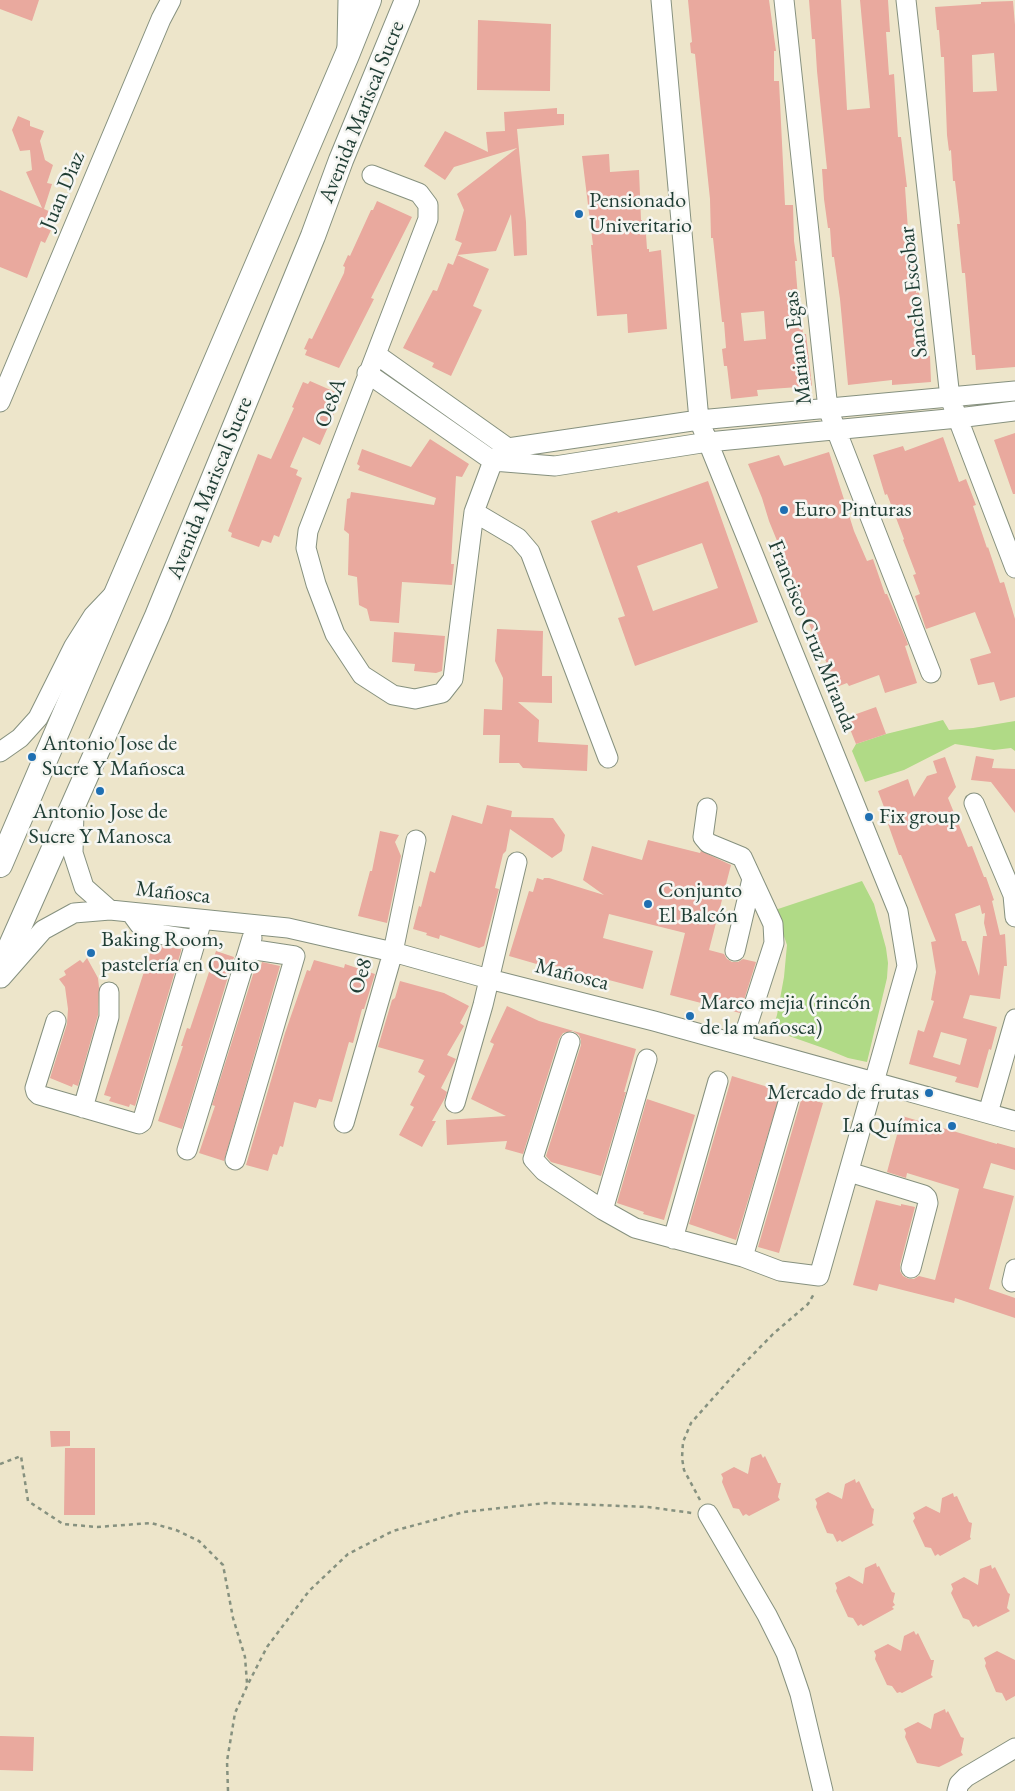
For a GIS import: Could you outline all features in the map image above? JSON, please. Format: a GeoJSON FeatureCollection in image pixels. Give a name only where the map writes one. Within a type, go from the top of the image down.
{"type":"FeatureCollection","features":[{"type":"Feature","properties":{"kind":"main road","name":"Avenida Mariscal Sucre"},"geometry":{"type":"LineString","coordinates":[[0,865],[369,0]]}},
{"type":"Feature","properties":{"kind":"main road","name":"Avenida Mariscal Sucre"},"geometry":{"type":"LineString","coordinates":[[0,970],[157,616],[407,0]]}},
{"type":"Feature","properties":{"kind":"street","name":"Juan Diaz"},"geometry":{"type":"LineString","coordinates":[[0,402],[161,19],[171,0]]}},
{"type":"Feature","properties":{"kind":"street"},"geometry":{"type":"LineString","coordinates":[[347,55],[348,0]]}},
{"type":"Feature","properties":{"kind":"street","name":"Francisco Cruz Miranda"},"geometry":{"type":"LineString","coordinates":[[661,0],[699,420],[898,911],[907,966],[820,1276]]}},
{"type":"Feature","properties":{"kind":"street","name":"Mariano Egas"},"geometry":{"type":"LineString","coordinates":[[784,0],[828,409],[931,672]]}},
{"type":"Feature","properties":{"kind":"street","name":"Sancho Escobar"},"geometry":{"type":"LineString","coordinates":[[906,0],[950,398],[1015,568]]}},
{"type":"Feature","properties":{"kind":"street","name":"Oe8A"},"geometry":{"type":"LineString","coordinates":[[372,176],[419,193],[428,204],[428,219],[376,355],[367,373],[308,531],[306,548],[316,584],[335,634],[362,676],[393,695],[415,700],[442,693],[453,679],[474,512]]}},
{"type":"Feature","properties":{"kind":"street"},"geometry":{"type":"LineString","coordinates":[[376,355],[508,448]]}},
{"type":"Feature","properties":{"kind":"street"},"geometry":{"type":"LineString","coordinates":[[367,373],[493,461],[555,466],[708,442],[1015,411]]}},
{"type":"Feature","properties":{"kind":"street"},"geometry":{"type":"LineString","coordinates":[[608,758],[530,552],[518,538],[474,512],[493,461],[508,448],[699,420],[1015,391]]}},
{"type":"Feature","properties":{"kind":"street"},"geometry":{"type":"LineString","coordinates":[[0,752],[20,738],[38,718],[74,646],[93,616],[118,590]]}},
{"type":"Feature","properties":{"kind":"street","name":"Mañosca"},"geometry":{"type":"LineString","coordinates":[[74,802],[73,852],[75,861],[84,887],[110,910]]}},
{"type":"Feature","properties":{"kind":"street"},"geometry":{"type":"LineString","coordinates":[[974,803],[1013,895],[1015,917]]}},
{"type":"Feature","properties":{"kind":"street"},"geometry":{"type":"LineString","coordinates":[[706,808],[703,837],[708,843],[742,856],[773,924],[774,942],[741,1044]]}},
{"type":"Feature","properties":{"kind":"street","name":"Oe8"},"geometry":{"type":"LineString","coordinates":[[344,1123],[393,952],[416,840]]}},
{"type":"Feature","properties":{"kind":"street"},"geometry":{"type":"LineString","coordinates":[[455,1103],[489,979],[517,862]]}},
{"type":"Feature","properties":{"kind":"street"},"geometry":{"type":"LineString","coordinates":[[734,950],[752,878]]}},
{"type":"Feature","properties":{"kind":"street","name":"Mañosca"},"geometry":{"type":"LineString","coordinates":[[0,979],[44,930],[74,914],[110,910],[288,928],[393,952],[489,979],[654,1020],[1015,1121]]}},
{"type":"Feature","properties":{"kind":"street"},"geometry":{"type":"LineString","coordinates":[[132,912],[139,924],[147,931],[196,940]]}},
{"type":"Feature","properties":{"kind":"street"},"geometry":{"type":"LineString","coordinates":[[56,1021],[35,1088],[38,1095],[136,1124],[142,1122],[202,920]]}},
{"type":"Feature","properties":{"kind":"street"},"geometry":{"type":"LineString","coordinates":[[187,1150],[256,925]]}},
{"type":"Feature","properties":{"kind":"street"},"geometry":{"type":"LineString","coordinates":[[235,1160],[295,956],[249,949]]}},
{"type":"Feature","properties":{"kind":"street"},"geometry":{"type":"LineString","coordinates":[[82,1108],[109,1017],[109,992]]}},
{"type":"Feature","properties":{"kind":"street"},"geometry":{"type":"LineString","coordinates":[[988,1113],[1015,1019]]}},
{"type":"Feature","properties":{"kind":"street"},"geometry":{"type":"LineString","coordinates":[[570,1042],[533,1159],[544,1171],[603,1210],[635,1228],[743,1257],[780,1271],[820,1276]]}},
{"type":"Feature","properties":{"kind":"street"},"geometry":{"type":"LineString","coordinates":[[603,1210],[647,1059]]}},
{"type":"Feature","properties":{"kind":"street"},"geometry":{"type":"LineString","coordinates":[[673,1239],[718,1081]]}},
{"type":"Feature","properties":{"kind":"street"},"geometry":{"type":"LineString","coordinates":[[743,1257],[789,1098]]}},
{"type":"Feature","properties":{"kind":"street"},"geometry":{"type":"LineString","coordinates":[[849,1172],[924,1195],[928,1198],[911,1268]]}},
{"type":"Feature","properties":{"kind":"street"},"geometry":{"type":"LineString","coordinates":[[708,1514],[767,1615],[786,1653],[800,1694],[823,1791]]}},
{"type":"Feature","properties":{"kind":"street"},"geometry":{"type":"LineString","coordinates":[[957,1791],[959,1784],[966,1777],[1015,1748]]}},
{"type":"Feature","properties":{"kind":"path"},"geometry":{"type":"LineString","coordinates":[[708,1514],[684,1470],[682,1458],[683,1442],[691,1423],[773,1334],[808,1304],[815,1293],[820,1276]]}},
{"type":"Feature","properties":{"kind":"path"},"geometry":{"type":"LineString","coordinates":[[0,1464],[21,1456],[28,1501],[63,1524],[97,1527],[150,1524],[176,1530],[199,1540],[223,1566],[233,1618],[245,1656],[248,1684]]}},
{"type":"Feature","properties":{"kind":"path"},"geometry":{"type":"LineString","coordinates":[[228,1791],[227,1761],[235,1713],[248,1684],[267,1647],[309,1591],[348,1554],[393,1532],[464,1512],[546,1502],[648,1507],[708,1514]]}},
{"type":"Feature","properties":{"kind":"green space"},"geometry":{"type":"Polygon","coordinates":[[[943,720],[949,730],[1015,721],[1015,751],[1011,748],[994,750],[955,744],[904,770],[865,782],[852,751],[856,744],[886,734],[943,720]]]}},
{"type":"Feature","properties":{"kind":"green space"},"geometry":{"type":"Polygon","coordinates":[[[862,881],[874,904],[886,948],[888,963],[887,978],[867,1062],[848,1058],[772,1030],[777,1015],[784,977],[787,945],[775,910],[862,881]]]}},
{"type":"Feature","properties":{"kind":"building"},"geometry":{"type":"Polygon","coordinates":[[[0,0],[39,0],[32,21],[0,9],[0,0]]]}},
{"type":"Feature","properties":{"kind":"building"},"geometry":{"type":"Polygon","coordinates":[[[688,0],[769,0],[776,51],[774,51],[774,81],[779,81],[785,205],[793,205],[798,297],[800,296],[803,334],[806,334],[812,386],[757,390],[758,396],[731,399],[727,366],[724,366],[722,349],[726,348],[724,322],[722,322],[713,238],[711,238],[710,199],[695,54],[691,53],[690,43],[692,42],[688,0]],[[764,311],[741,313],[744,341],[766,339],[764,311]]]}},
{"type":"Feature","properties":{"kind":"building"},"geometry":{"type":"Polygon","coordinates":[[[809,0],[841,0],[847,110],[870,108],[860,0],[888,0],[890,32],[886,32],[889,75],[894,74],[898,137],[901,137],[907,187],[905,187],[908,230],[915,230],[916,293],[919,292],[927,356],[930,356],[931,382],[892,385],[892,380],[848,385],[840,299],[824,199],[822,169],[827,169],[815,39],[812,39],[809,0]]]}},
{"type":"Feature","properties":{"kind":"building"},"geometry":{"type":"Polygon","coordinates":[[[1013,1],[1015,25],[1015,367],[976,370],[975,355],[972,355],[965,273],[962,273],[957,224],[960,224],[955,181],[953,181],[951,150],[949,151],[947,135],[944,57],[941,57],[935,7],[981,4],[981,2],[1013,1]],[[994,53],[972,55],[973,92],[997,91],[994,53]]]}},
{"type":"Feature","properties":{"kind":"building"},"geometry":{"type":"Polygon","coordinates":[[[478,20],[551,24],[550,91],[477,90],[478,20]]]}},
{"type":"Feature","properties":{"kind":"building"},"geometry":{"type":"Polygon","coordinates":[[[557,108],[557,114],[564,114],[564,125],[517,129],[526,222],[527,255],[514,256],[511,214],[496,251],[457,255],[462,243],[455,240],[464,210],[457,194],[517,148],[454,167],[445,180],[424,166],[445,131],[488,152],[486,132],[505,131],[504,112],[557,108]]]}},
{"type":"Feature","properties":{"kind":"building"},"geometry":{"type":"Polygon","coordinates":[[[18,116],[30,121],[30,126],[44,131],[40,141],[45,160],[53,165],[47,183],[52,184],[44,209],[58,215],[45,243],[41,241],[27,278],[0,267],[0,190],[42,208],[26,172],[32,170],[30,150],[20,151],[12,130],[18,116]]]}},
{"type":"Feature","properties":{"kind":"building"},"geometry":{"type":"Polygon","coordinates":[[[609,154],[610,172],[639,170],[641,220],[645,220],[647,249],[649,249],[649,252],[661,250],[667,329],[628,333],[627,314],[597,316],[591,245],[593,245],[582,156],[609,154]]]}},
{"type":"Feature","properties":{"kind":"building"},"geometry":{"type":"Polygon","coordinates":[[[377,201],[412,217],[371,298],[374,299],[339,368],[305,355],[307,350],[304,349],[309,338],[312,339],[344,273],[345,267],[343,266],[348,255],[350,256],[377,201]]]}},
{"type":"Feature","properties":{"kind":"building"},"geometry":{"type":"Polygon","coordinates":[[[457,255],[489,269],[473,306],[482,310],[451,376],[432,367],[434,363],[403,348],[433,290],[437,291],[448,263],[453,265],[457,255]]]}},
{"type":"Feature","properties":{"kind":"building"},"geometry":{"type":"Polygon","coordinates":[[[310,381],[342,395],[320,445],[303,437],[290,467],[298,470],[296,475],[302,478],[279,537],[274,535],[271,543],[262,540],[259,547],[231,537],[232,533],[228,531],[258,454],[271,459],[294,408],[292,407],[303,382],[308,384],[310,381]]]}},
{"type":"Feature","properties":{"kind":"building"},"geometry":{"type":"Polygon","coordinates":[[[1015,433],[1015,494],[1013,494],[994,440],[1015,433]]]}},
{"type":"Feature","properties":{"kind":"building"},"geometry":{"type":"Polygon","coordinates":[[[943,437],[959,482],[966,479],[976,505],[973,506],[987,548],[1000,583],[1004,582],[1015,619],[1015,697],[1000,701],[994,682],[978,685],[970,659],[991,653],[975,612],[926,629],[915,596],[920,594],[913,575],[916,574],[887,494],[885,495],[873,455],[903,446],[905,451],[943,437]]]}},
{"type":"Feature","properties":{"kind":"building"},"geometry":{"type":"Polygon","coordinates":[[[430,439],[469,464],[462,477],[456,476],[451,564],[454,564],[452,585],[402,582],[399,623],[370,621],[367,609],[359,605],[357,577],[348,575],[349,534],[344,530],[347,499],[350,498],[351,492],[434,505],[436,498],[358,470],[360,466],[357,464],[362,449],[411,467],[430,439]]]}},
{"type":"Feature","properties":{"kind":"building"},"geometry":{"type":"Polygon","coordinates":[[[829,452],[854,531],[867,561],[873,559],[885,594],[887,594],[906,639],[908,645],[905,646],[917,683],[885,693],[879,675],[849,686],[847,683],[834,688],[836,680],[832,677],[820,646],[818,647],[788,569],[779,572],[775,561],[784,558],[748,464],[779,455],[784,466],[829,452]]]}},
{"type":"Feature","properties":{"kind":"building"},"geometry":{"type":"Polygon","coordinates":[[[708,481],[758,622],[635,666],[618,618],[625,616],[591,521],[617,511],[618,513],[708,481]],[[702,543],[637,566],[653,611],[718,588],[702,543]]]}},
{"type":"Feature","properties":{"kind":"building"},"geometry":{"type":"Polygon","coordinates":[[[497,629],[543,631],[542,676],[552,676],[552,703],[518,702],[539,720],[538,742],[588,745],[587,771],[523,768],[519,763],[499,763],[500,735],[483,735],[484,709],[502,710],[503,678],[495,661],[497,629]]]}},
{"type":"Feature","properties":{"kind":"building"},"geometry":{"type":"Polygon","coordinates":[[[394,632],[445,636],[442,671],[436,673],[414,671],[415,664],[392,662],[394,632]]]}},
{"type":"Feature","properties":{"kind":"building"},"geometry":{"type":"Polygon","coordinates":[[[876,707],[886,734],[856,744],[848,724],[850,723],[848,717],[876,707]]]}},
{"type":"Feature","properties":{"kind":"building"},"geometry":{"type":"Polygon","coordinates":[[[976,756],[994,759],[992,768],[1015,769],[1015,813],[991,782],[971,780],[976,756]]]}},
{"type":"Feature","properties":{"kind":"building"},"geometry":{"type":"Polygon","coordinates":[[[945,757],[956,787],[948,798],[968,847],[972,846],[984,877],[986,877],[994,900],[992,901],[1000,935],[1005,934],[1007,966],[1004,966],[1000,999],[970,995],[963,1018],[997,1027],[978,1088],[955,1082],[957,1077],[909,1064],[918,1030],[924,1032],[934,1001],[931,1000],[936,972],[931,942],[936,941],[901,855],[899,855],[878,791],[908,779],[914,797],[927,776],[937,773],[933,761],[945,757]],[[980,905],[955,914],[962,941],[966,941],[979,976],[983,936],[987,936],[984,923],[985,913],[982,914],[980,905]],[[941,1032],[933,1057],[960,1065],[967,1039],[941,1032]]]}},
{"type":"Feature","properties":{"kind":"building"},"geometry":{"type":"Polygon","coordinates":[[[487,805],[512,811],[511,817],[553,818],[565,835],[562,851],[552,858],[510,829],[506,851],[503,854],[495,888],[499,889],[484,946],[479,948],[440,935],[439,939],[413,929],[430,871],[435,873],[452,815],[482,824],[487,805]]]}},
{"type":"Feature","properties":{"kind":"building"},"geometry":{"type":"Polygon","coordinates":[[[380,831],[399,835],[395,842],[401,856],[387,923],[358,916],[370,871],[372,871],[380,831]]]}},
{"type":"Feature","properties":{"kind":"building"},"geometry":{"type":"Polygon","coordinates":[[[648,840],[700,853],[701,851],[731,865],[709,950],[724,954],[732,962],[738,962],[743,959],[756,962],[740,1013],[670,995],[685,933],[609,914],[603,938],[653,951],[643,989],[548,964],[547,967],[509,956],[529,891],[533,892],[537,878],[543,880],[544,878],[549,878],[604,895],[583,880],[592,846],[642,860],[648,840]]]}},
{"type":"Feature","properties":{"kind":"building"},"geometry":{"type":"Polygon","coordinates":[[[153,944],[181,949],[181,951],[135,1106],[130,1104],[129,1107],[109,1101],[111,1097],[104,1095],[153,944]]]}},
{"type":"Feature","properties":{"kind":"building"},"geometry":{"type":"Polygon","coordinates":[[[216,951],[234,957],[182,1129],[158,1121],[183,1046],[181,1046],[187,1028],[190,1029],[216,951]]]}},
{"type":"Feature","properties":{"kind":"building"},"geometry":{"type":"Polygon","coordinates":[[[87,958],[98,978],[98,1015],[78,1086],[73,1084],[72,1087],[50,1078],[67,1024],[68,1009],[65,987],[59,979],[66,975],[64,971],[80,960],[83,963],[87,958]]]}},
{"type":"Feature","properties":{"kind":"building"},"geometry":{"type":"Polygon","coordinates":[[[314,960],[344,968],[345,964],[375,974],[364,1009],[362,1009],[353,1043],[349,1042],[332,1102],[319,1099],[316,1108],[294,1102],[283,1147],[280,1146],[277,1155],[273,1154],[268,1171],[246,1165],[285,1033],[307,970],[310,971],[314,960]]]}},
{"type":"Feature","properties":{"kind":"building"},"geometry":{"type":"Polygon","coordinates":[[[262,962],[280,966],[224,1161],[199,1153],[215,1106],[212,1105],[256,965],[261,966],[262,962]]]}},
{"type":"Feature","properties":{"kind":"building"},"geometry":{"type":"Polygon","coordinates":[[[400,981],[444,993],[469,1006],[460,1023],[464,1026],[447,1055],[456,1059],[441,1088],[447,1092],[445,1098],[432,1121],[436,1121],[422,1147],[399,1135],[414,1107],[410,1105],[425,1076],[418,1072],[424,1060],[378,1047],[392,1000],[395,998],[400,981]]]}},
{"type":"Feature","properties":{"kind":"building"},"geometry":{"type":"Polygon","coordinates":[[[507,1006],[539,1021],[636,1049],[624,1092],[626,1092],[601,1176],[551,1162],[546,1156],[581,1045],[579,1035],[573,1031],[563,1033],[559,1039],[523,1154],[505,1149],[507,1141],[447,1145],[446,1120],[506,1116],[471,1099],[494,1044],[490,1042],[507,1006]]]}},
{"type":"Feature","properties":{"kind":"building"},"geometry":{"type":"Polygon","coordinates":[[[732,1076],[781,1091],[736,1240],[689,1224],[732,1076]]]}},
{"type":"Feature","properties":{"kind":"building"},"geometry":{"type":"Polygon","coordinates":[[[802,1097],[823,1103],[779,1253],[758,1247],[802,1097]]]}},
{"type":"Feature","properties":{"kind":"building"},"geometry":{"type":"Polygon","coordinates":[[[647,1099],[695,1115],[664,1220],[643,1214],[644,1212],[617,1203],[647,1099]]]}},
{"type":"Feature","properties":{"kind":"building"},"geometry":{"type":"Polygon","coordinates":[[[902,1116],[1015,1148],[1015,1170],[991,1163],[983,1188],[1014,1196],[989,1289],[1015,1298],[1015,1318],[955,1298],[954,1303],[879,1284],[877,1291],[853,1285],[876,1200],[915,1207],[900,1271],[903,1276],[909,1279],[919,1276],[935,1280],[959,1189],[907,1173],[906,1178],[887,1172],[902,1116]]]}},
{"type":"Feature","properties":{"kind":"building"},"geometry":{"type":"Polygon","coordinates":[[[50,1431],[70,1431],[70,1446],[51,1447],[50,1431]]]}},
{"type":"Feature","properties":{"kind":"building"},"geometry":{"type":"Polygon","coordinates":[[[65,1448],[95,1448],[95,1515],[64,1515],[65,1448]]]}},
{"type":"Feature","properties":{"kind":"building"},"geometry":{"type":"Polygon","coordinates":[[[761,1454],[763,1458],[765,1456],[778,1483],[781,1483],[778,1497],[780,1500],[749,1516],[746,1514],[743,1516],[739,1509],[733,1508],[722,1482],[721,1474],[734,1467],[748,1474],[751,1458],[761,1454]]]}},
{"type":"Feature","properties":{"kind":"building"},"geometry":{"type":"Polygon","coordinates":[[[855,1479],[856,1483],[859,1481],[874,1509],[872,1523],[874,1525],[842,1542],[840,1540],[837,1542],[833,1534],[827,1533],[816,1507],[815,1499],[828,1492],[842,1499],[845,1484],[855,1479]]]}},
{"type":"Feature","properties":{"kind":"building"},"geometry":{"type":"Polygon","coordinates":[[[953,1493],[954,1497],[957,1496],[969,1522],[972,1523],[971,1539],[940,1556],[938,1554],[935,1556],[931,1548],[925,1547],[913,1521],[915,1518],[913,1513],[926,1506],[940,1513],[942,1498],[953,1493]]]}},
{"type":"Feature","properties":{"kind":"building"},"geometry":{"type":"Polygon","coordinates":[[[876,1563],[892,1592],[895,1593],[893,1602],[895,1605],[892,1607],[894,1609],[863,1626],[861,1624],[858,1626],[853,1618],[848,1617],[836,1591],[835,1583],[849,1576],[863,1584],[865,1568],[876,1563]]]}},
{"type":"Feature","properties":{"kind":"building"},"geometry":{"type":"Polygon","coordinates":[[[991,1565],[992,1569],[995,1567],[1010,1594],[1007,1608],[1010,1611],[978,1627],[976,1625],[973,1627],[969,1620],[963,1618],[951,1593],[953,1589],[951,1584],[964,1577],[978,1585],[980,1569],[991,1565]]]}},
{"type":"Feature","properties":{"kind":"building"},"geometry":{"type":"Polygon","coordinates":[[[914,1631],[916,1635],[918,1633],[931,1660],[934,1660],[931,1675],[933,1677],[902,1693],[897,1693],[892,1686],[887,1685],[875,1659],[874,1651],[888,1644],[901,1651],[904,1636],[914,1631]]]}},
{"type":"Feature","properties":{"kind":"building"},"geometry":{"type":"Polygon","coordinates":[[[997,1651],[1015,1660],[1015,1696],[1006,1701],[1002,1693],[996,1692],[985,1666],[984,1658],[997,1651]]]}},
{"type":"Feature","properties":{"kind":"building"},"geometry":{"type":"Polygon","coordinates":[[[945,1709],[946,1713],[948,1711],[961,1737],[964,1738],[961,1752],[963,1755],[939,1767],[917,1763],[905,1737],[904,1729],[918,1722],[931,1729],[934,1714],[945,1709]]]}},
{"type":"Feature","properties":{"kind":"building"},"geometry":{"type":"Polygon","coordinates":[[[0,1736],[34,1737],[33,1771],[0,1770],[0,1736]]]}},
{"type":"Feature","properties":{"kind":"place","name":"Pensionado Univeritario"},"geometry":{"type":"Point","coordinates":[579,214]}},
{"type":"Feature","properties":{"kind":"place","name":"Euro Pinturas"},"geometry":{"type":"Point","coordinates":[784,510]}},
{"type":"Feature","properties":{"kind":"place","name":"Antonio Jose de Sucre Y Mañosca"},"geometry":{"type":"Point","coordinates":[32,757]}},
{"type":"Feature","properties":{"kind":"place","name":"Antonio Jose de Sucre Y Manosca"},"geometry":{"type":"Point","coordinates":[100,791]}},
{"type":"Feature","properties":{"kind":"place","name":"Fix group"},"geometry":{"type":"Point","coordinates":[869,817]}},
{"type":"Feature","properties":{"kind":"place","name":"Conjunto El Balcón"},"geometry":{"type":"Point","coordinates":[648,904]}},
{"type":"Feature","properties":{"kind":"place","name":"Baking Room, pastelería en Quito"},"geometry":{"type":"Point","coordinates":[91,953]}},
{"type":"Feature","properties":{"kind":"place","name":"Marco mejia (rincón de la mañosca)"},"geometry":{"type":"Point","coordinates":[690,1016]}},
{"type":"Feature","properties":{"kind":"place","name":"Mercado de frutas"},"geometry":{"type":"Point","coordinates":[929,1093]}},
{"type":"Feature","properties":{"kind":"place","name":"La Química"},"geometry":{"type":"Point","coordinates":[952,1126]}}]}
